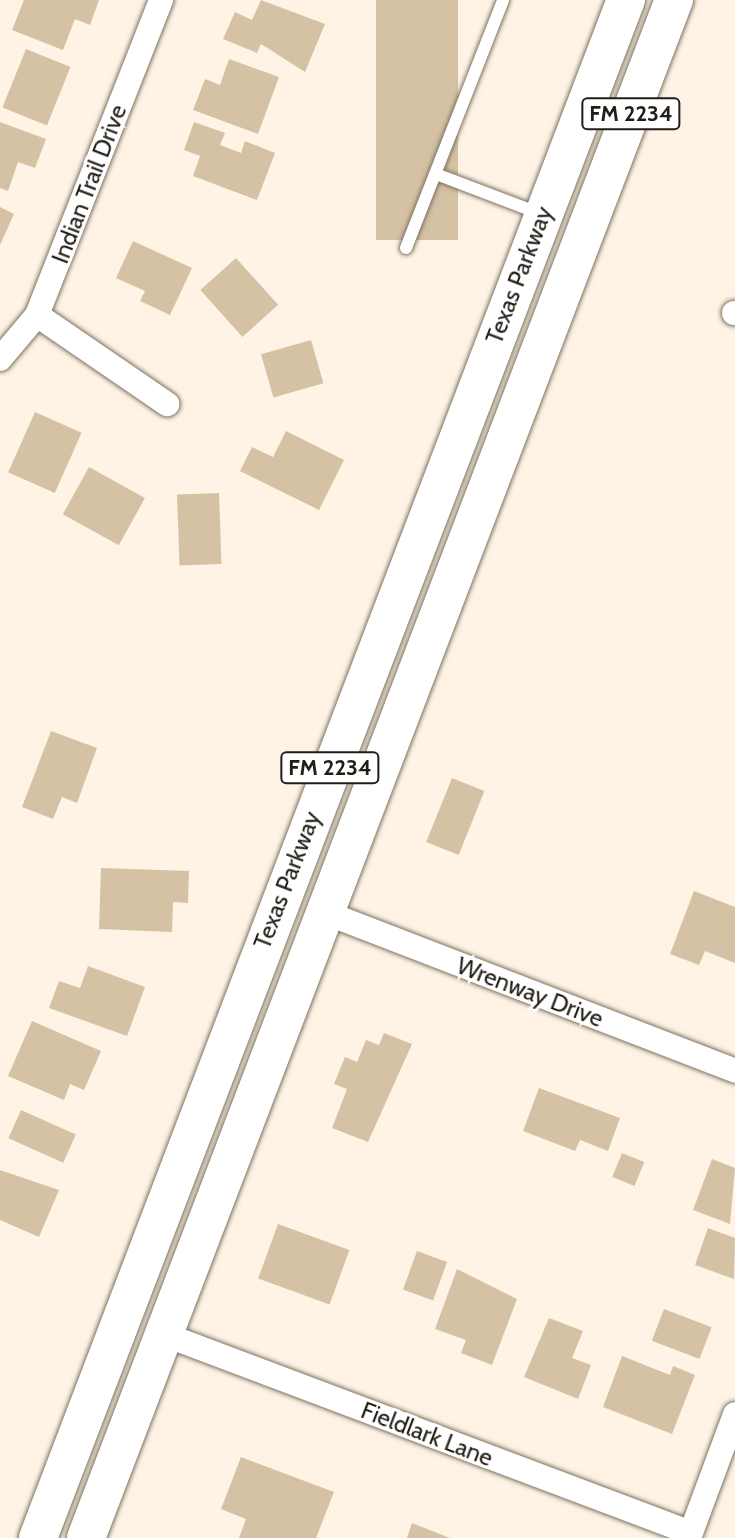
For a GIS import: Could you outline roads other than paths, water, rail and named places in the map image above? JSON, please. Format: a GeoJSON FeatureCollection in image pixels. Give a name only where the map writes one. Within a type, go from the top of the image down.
{"type":"FeatureCollection","features":[{"type":"Feature","properties":{"kind":"main road","name":"Texas Parkway"},"geometry":{"type":"LineString","coordinates":[[38,1538],[626,0]]}},
{"type":"Feature","properties":{"kind":"main road","name":"Texas Parkway"},"geometry":{"type":"LineString","coordinates":[[86,1538],[674,0]]}},
{"type":"Feature","properties":{"kind":"street","name":"Indian Trail Drive"},"geometry":{"type":"LineString","coordinates":[[0,359],[37,315],[161,0]]}},
{"type":"Feature","properties":{"kind":"street"},"geometry":{"type":"LineString","coordinates":[[37,315],[167,404]]}},
{"type":"Feature","properties":{"kind":"street","name":"Wrenway Drive"},"geometry":{"type":"LineString","coordinates":[[324,912],[735,1071]]}},
{"type":"Feature","properties":{"kind":"street","name":"Fieldlark Lane"},"geometry":{"type":"LineString","coordinates":[[163,1334],[690,1535]]}},
{"type":"Feature","properties":{"kind":"street"},"geometry":{"type":"LineString","coordinates":[[690,1535],[735,1414]]}},
{"type":"Feature","properties":{"kind":"lane"},"geometry":{"type":"LineString","coordinates":[[406,248],[503,0]]}},
{"type":"Feature","properties":{"kind":"lane"},"geometry":{"type":"LineString","coordinates":[[436,174],[542,214]]}}]}
